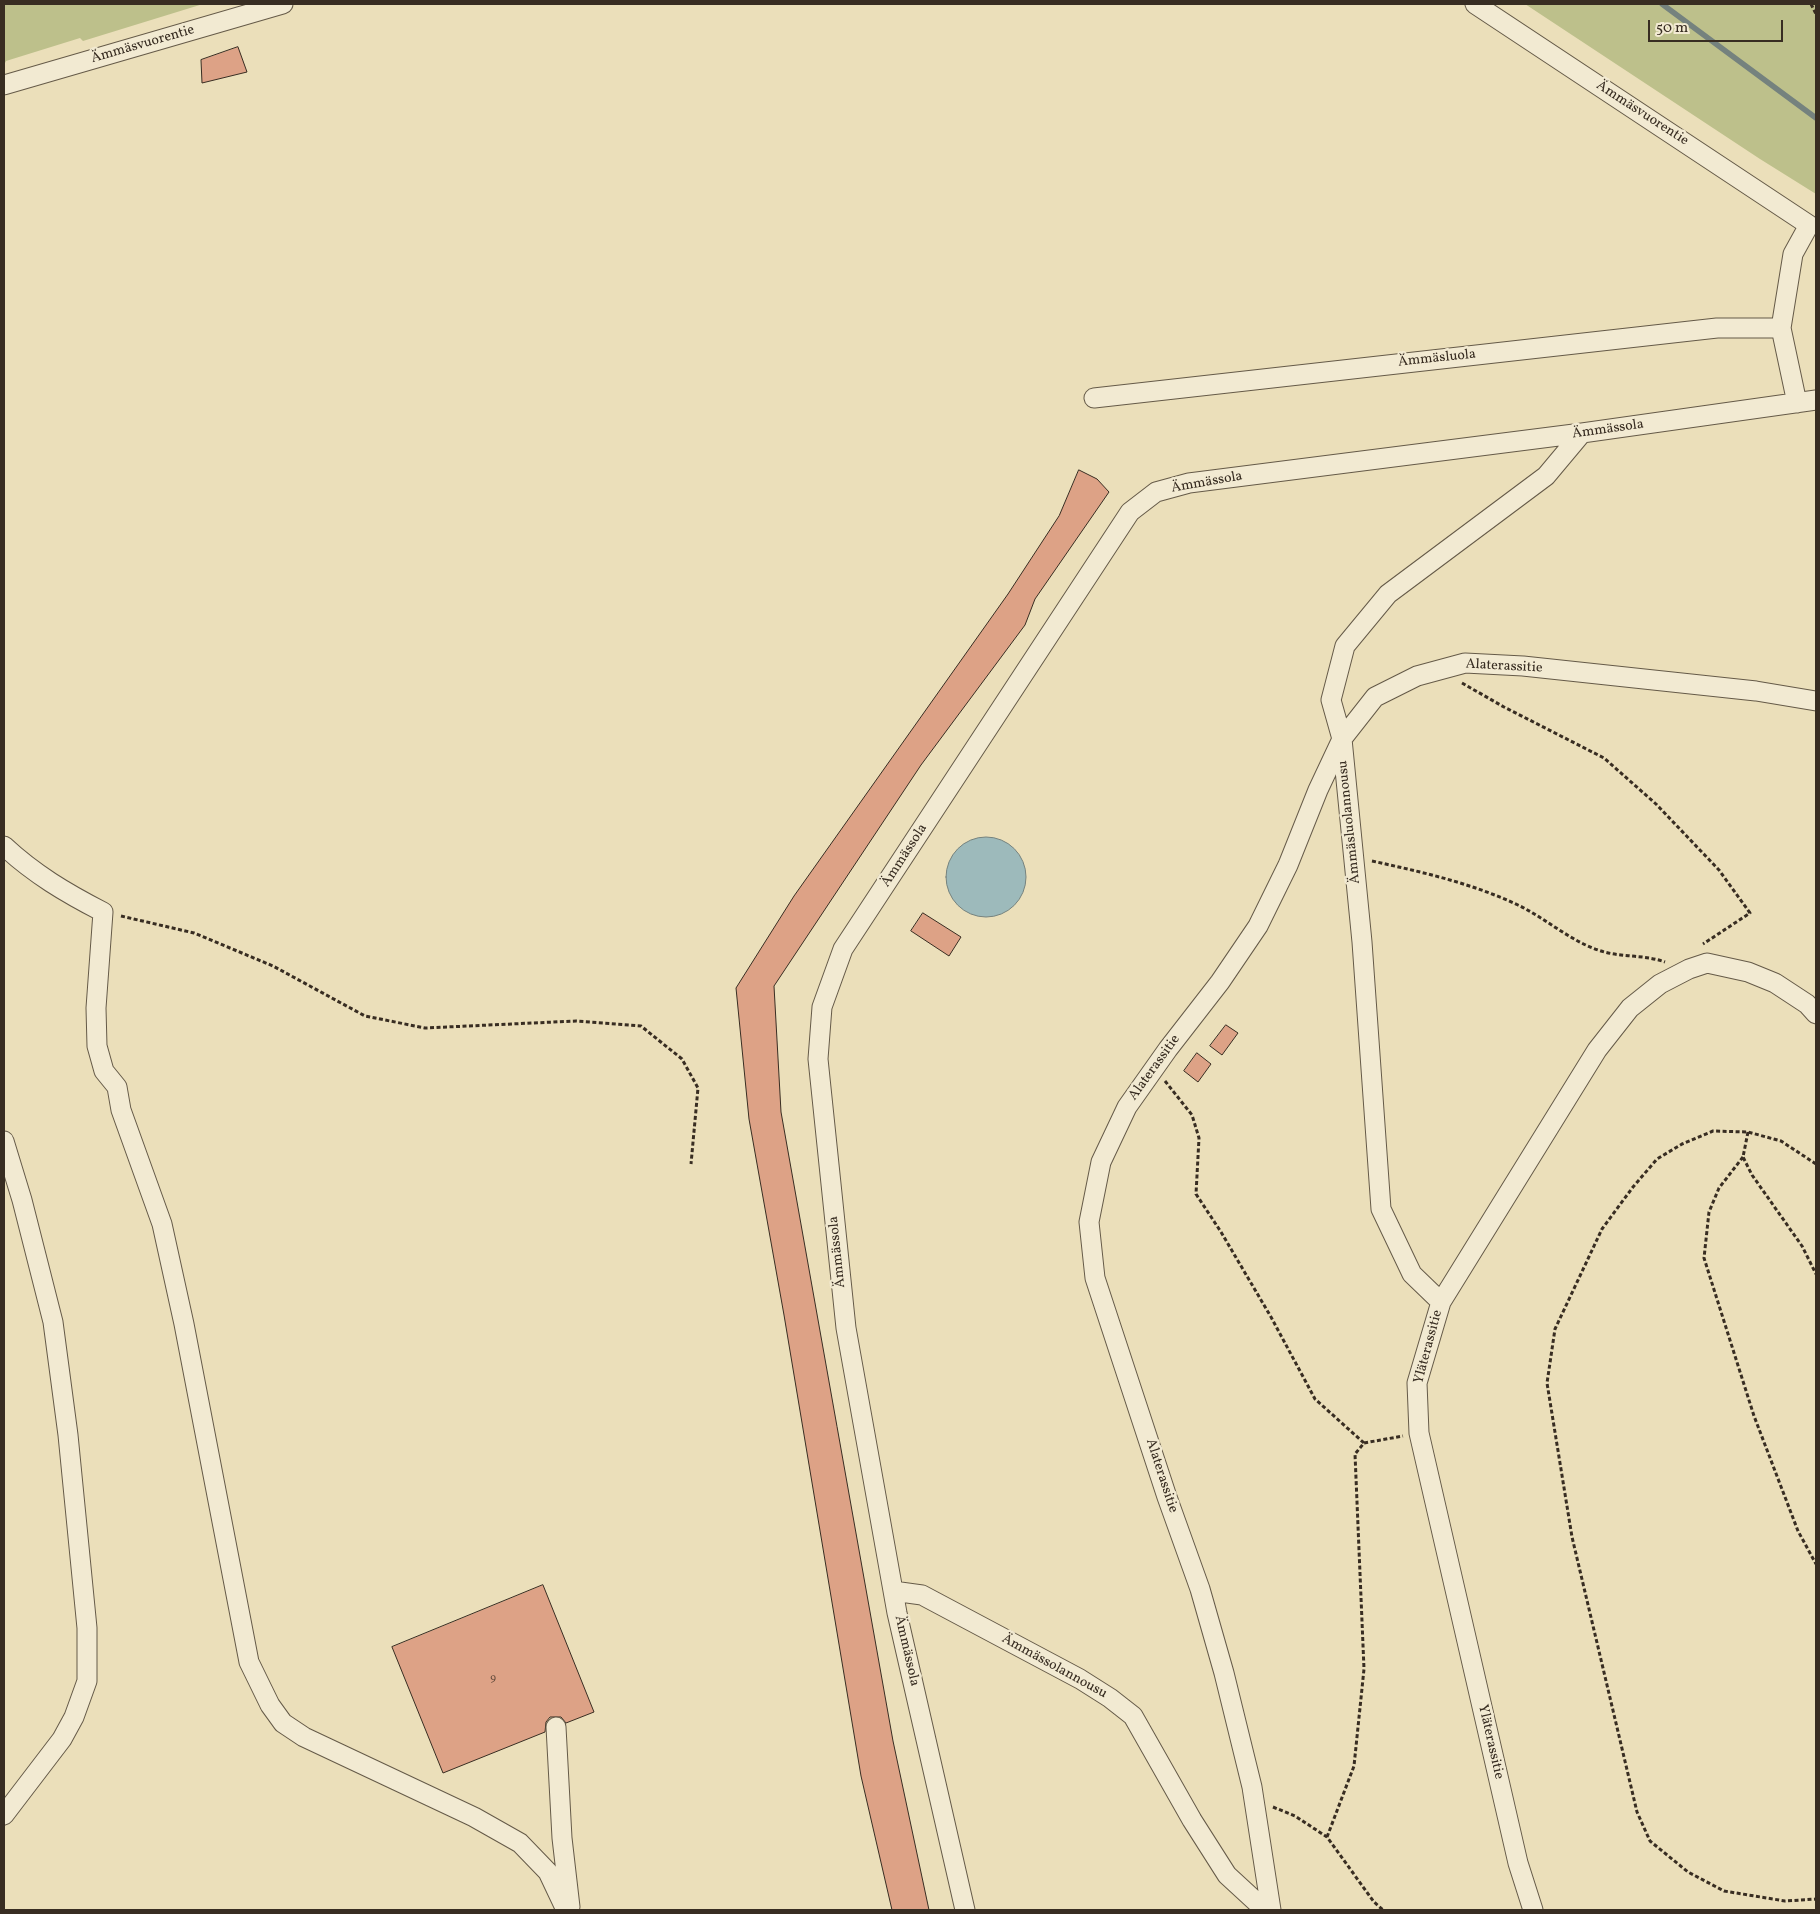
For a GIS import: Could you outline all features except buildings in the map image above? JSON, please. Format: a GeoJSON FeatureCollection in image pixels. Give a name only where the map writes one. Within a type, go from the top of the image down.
{"type":"FeatureCollection","features":[{"type":"Feature","properties":{"kind":"street","name":"Ämmäsvuorentie"},"geometry":{"type":"LineString","coordinates":[[4,85],[283,4]]}},
{"type":"Feature","properties":{"kind":"street","name":"Ämmäsvuorentie"},"geometry":{"type":"LineString","coordinates":[[1475,4],[1813,227],[1793,254],[1781,328],[1797,402]]}},
{"type":"Feature","properties":{"kind":"street","name":"Ämmäsluola"},"geometry":{"type":"LineString","coordinates":[[1094,398],[1717,328],[1781,328]]}},
{"type":"Feature","properties":{"kind":"street","name":"Ämmässola"},"geometry":{"type":"LineString","coordinates":[[965,1910],[897,1613],[846,1328],[818,1059],[822,1007],[844,949],[1130,512],[1156,492],[1189,483],[1582,433],[1816,400]]}},
{"type":"Feature","properties":{"kind":"street","name":"Ämmäsluolannousu"},"geometry":{"type":"LineString","coordinates":[[1441,1302],[1412,1274],[1381,1209],[1354,857],[1342,739],[1331,700],[1345,646],[1388,594],[1522,496],[1546,476],[1582,433]]}},
{"type":"Feature","properties":{"kind":"street","name":"Alaterassitie"},"geometry":{"type":"LineString","coordinates":[[1271,1910],[1254,1799],[1224,1673],[1200,1589],[1167,1497],[1095,1278],[1089,1222],[1102,1162],[1127,1107],[1154,1068],[1220,982],[1258,926],[1288,865],[1318,790],[1342,739],[1375,697],[1418,676],[1465,663],[1523,666],[1756,691],[1816,701]]}},
{"type":"Feature","properties":{"kind":"street"},"geometry":{"type":"LineString","coordinates":[[4,846],[37,874],[68,894],[103,912],[96,1008],[97,1046],[104,1071],[116,1088],[121,1110],[162,1224],[184,1324],[249,1662],[270,1705],[283,1722],[304,1737],[474,1817],[520,1842],[548,1872],[566,1910]]}},
{"type":"Feature","properties":{"kind":"street","name":"Yläterassitie"},"geometry":{"type":"LineString","coordinates":[[1534,1910],[1518,1863],[1419,1433],[1417,1383],[1441,1302],[1597,1050],[1630,1008],[1660,984],[1689,969],[1707,963],[1748,972],[1775,983],[1807,1004],[1816,1014]]}},
{"type":"Feature","properties":{"kind":"street"},"geometry":{"type":"LineString","coordinates":[[4,1141],[22,1200],[53,1322],[68,1434],[87,1628],[87,1681],[74,1717],[62,1739],[4,1815]]}},
{"type":"Feature","properties":{"kind":"street","name":"Ämmässolannousu"},"geometry":{"type":"LineString","coordinates":[[894,1590],[922,1595],[1080,1679],[1110,1698],[1133,1716],[1174,1789],[1227,1875],[1265,1910]]}},
{"type":"Feature","properties":{"kind":"street"},"geometry":{"type":"LineString","coordinates":[[556,1727],[562,1838],[570,1910]]}},
{"type":"Feature","properties":{"kind":"path"},"geometry":{"type":"LineString","coordinates":[[1811,4],[1816,14]]}},
{"type":"Feature","properties":{"kind":"path"},"geometry":{"type":"LineString","coordinates":[[1439,670],[1504,707],[1604,758],[1656,804],[1719,870],[1750,913],[1696,949]]}},
{"type":"Feature","properties":{"kind":"path"},"geometry":{"type":"LineString","coordinates":[[1354,857],[1440,876],[1477,888],[1519,905],[1569,936],[1596,949],[1612,954],[1650,956],[1689,969]]}},
{"type":"Feature","properties":{"kind":"path"},"geometry":{"type":"LineString","coordinates":[[103,912],[194,934],[273,966],[365,1016],[425,1028],[576,1021],[641,1026],[682,1059],[698,1088],[692,1164]]}},
{"type":"Feature","properties":{"kind":"path"},"geometry":{"type":"LineString","coordinates":[[1154,1068],[1192,1115],[1199,1138],[1196,1194],[1246,1275],[1314,1399],[1364,1443]]}},
{"type":"Feature","properties":{"kind":"path"},"geometry":{"type":"LineString","coordinates":[[1816,1164],[1781,1141],[1748,1132],[1713,1131],[1682,1144],[1657,1159],[1632,1188],[1602,1230],[1555,1329],[1546,1383],[1572,1537],[1637,1812],[1650,1841],[1688,1872],[1724,1891],[1785,1901],[1816,1898]]}},
{"type":"Feature","properties":{"kind":"path"},"geometry":{"type":"LineString","coordinates":[[1748,1132],[1743,1158],[1719,1188],[1709,1212],[1704,1258],[1754,1416],[1798,1531],[1816,1564]]}},
{"type":"Feature","properties":{"kind":"path"},"geometry":{"type":"LineString","coordinates":[[1743,1158],[1752,1175],[1802,1246],[1816,1274]]}},
{"type":"Feature","properties":{"kind":"path"},"geometry":{"type":"LineString","coordinates":[[1327,1837],[1354,1766],[1364,1669],[1355,1454],[1364,1443],[1419,1433]]}},
{"type":"Feature","properties":{"kind":"path"},"geometry":{"type":"LineString","coordinates":[[1254,1799],[1295,1816],[1327,1837],[1374,1902],[1383,1910]]}},
{"type":"Feature","properties":{"kind":"green space"},"geometry":{"type":"Polygon","coordinates":[[[4,4],[203,4],[83,41],[80,38],[6,61],[4,65],[4,4]]]}},
{"type":"Feature","properties":{"kind":"green space"},"geometry":{"type":"Polygon","coordinates":[[[1525,4],[1816,4],[1816,194],[1760,159],[1525,4]]]}},
{"type":"Feature","properties":{"kind":"water"},"geometry":{"type":"Polygon","coordinates":[[[978,837],[994,837],[1015,848],[1026,869],[1026,885],[1015,906],[994,917],[978,917],[964,911],[952,899],[946,885],[946,869],[952,855],[964,843],[978,837]]]}},
{"type":"Feature","properties":{"kind":"waterway"},"geometry":{"type":"LineString","coordinates":[[1662,4],[1816,118]]}}]}
